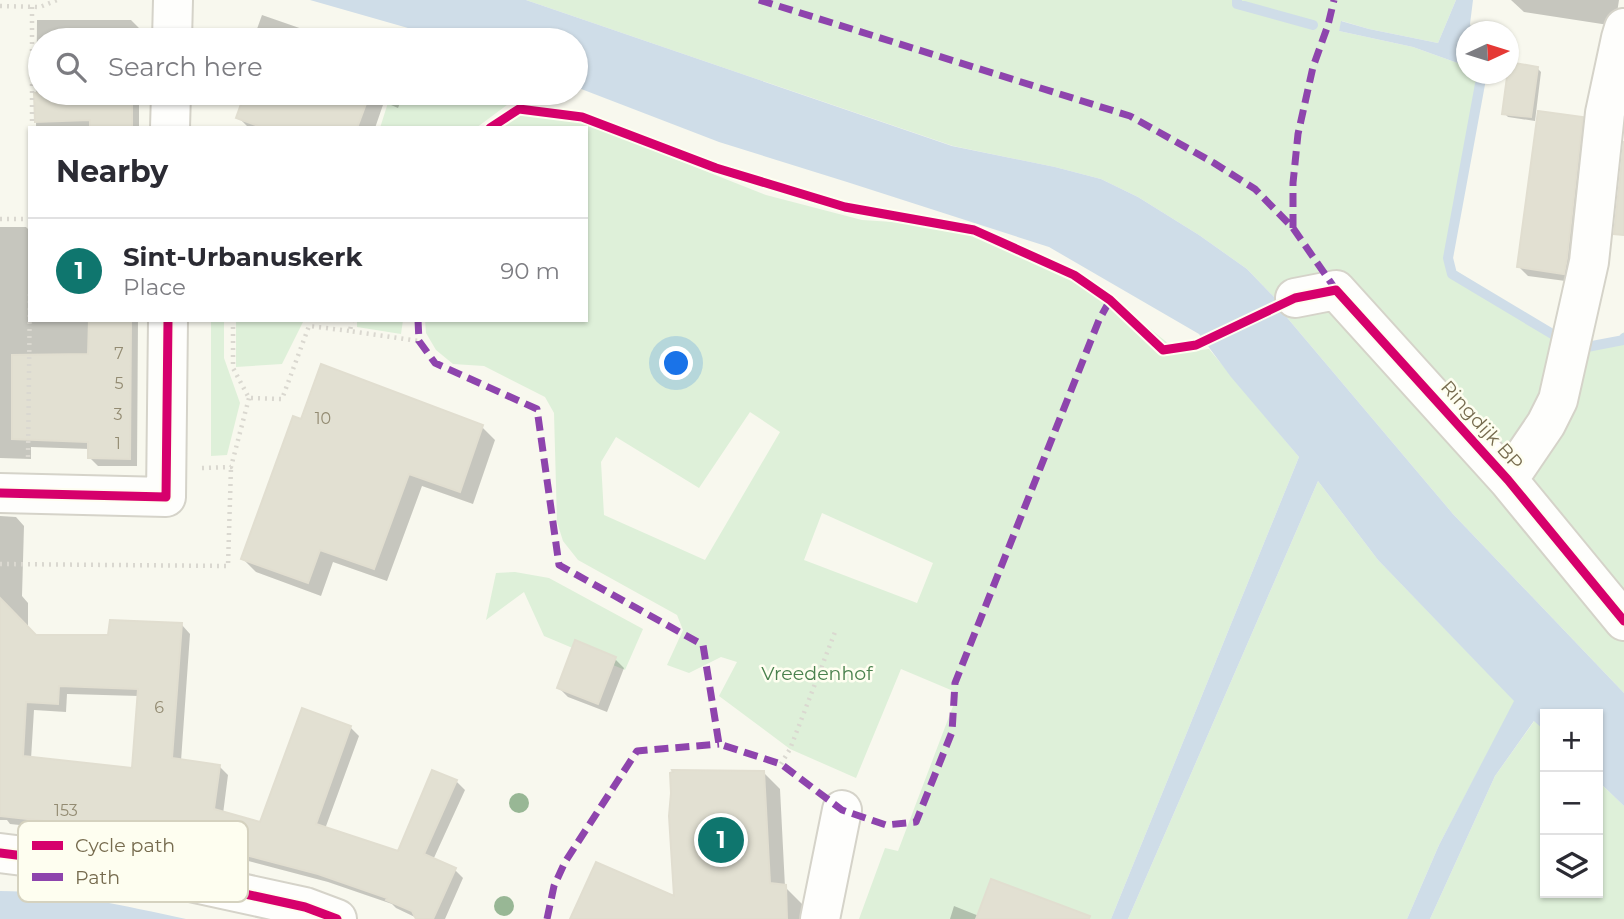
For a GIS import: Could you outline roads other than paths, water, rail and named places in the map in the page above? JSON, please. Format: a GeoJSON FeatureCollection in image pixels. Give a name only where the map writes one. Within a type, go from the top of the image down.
{"type":"FeatureCollection","features":[{"type":"Feature","properties":{"kind":"street"},"geometry":{"type":"LineString","coordinates":[[172,28],[173,0]]}},
{"type":"Feature","properties":{"kind":"street"},"geometry":{"type":"LineString","coordinates":[[1508,480],[1546,425],[1558,400],[1589,262],[1605,113],[1624,28]]}},
{"type":"Feature","properties":{"kind":"street"},"geometry":{"type":"LineString","coordinates":[[170,126],[171,105]]}},
{"type":"Feature","properties":{"kind":"street","name":"Ringdijk BP"},"geometry":{"type":"LineString","coordinates":[[1295,298],[1336,290],[1508,480],[1624,621]]}},
{"type":"Feature","properties":{"kind":"street"},"geometry":{"type":"LineString","coordinates":[[14,494],[166,497],[168,322]]}},
{"type":"Feature","properties":{"kind":"street"},"geometry":{"type":"LineString","coordinates":[[820,919],[842,810]]}},
{"type":"Feature","properties":{"kind":"street"},"geometry":{"type":"LineString","coordinates":[[0,853],[18,855]]}},
{"type":"Feature","properties":{"kind":"street"},"geometry":{"type":"LineString","coordinates":[[248,895],[305,907],[337,919]]}},
{"type":"Feature","properties":{"kind":"waterway"},"geometry":{"type":"LineString","coordinates":[[1237,0],[1237,4],[1313,25]]}},
{"type":"Feature","properties":{"kind":"waterway"},"geometry":{"type":"LineString","coordinates":[[1480,84],[1448,258],[1452,274],[1554,335]]}},
{"type":"Feature","properties":{"kind":"waterway"},"geometry":{"type":"LineString","coordinates":[[1587,347],[1624,338]]}},
{"type":"Feature","properties":{"kind":"place","name":"Sint-Urbanuskerk"},"geometry":{"type":"Point","coordinates":[721,840]}},
{"type":"Feature","properties":{"kind":"park label","name":"Vreedenhof"},"geometry":{"type":"Point","coordinates":[817,673]}}]}
